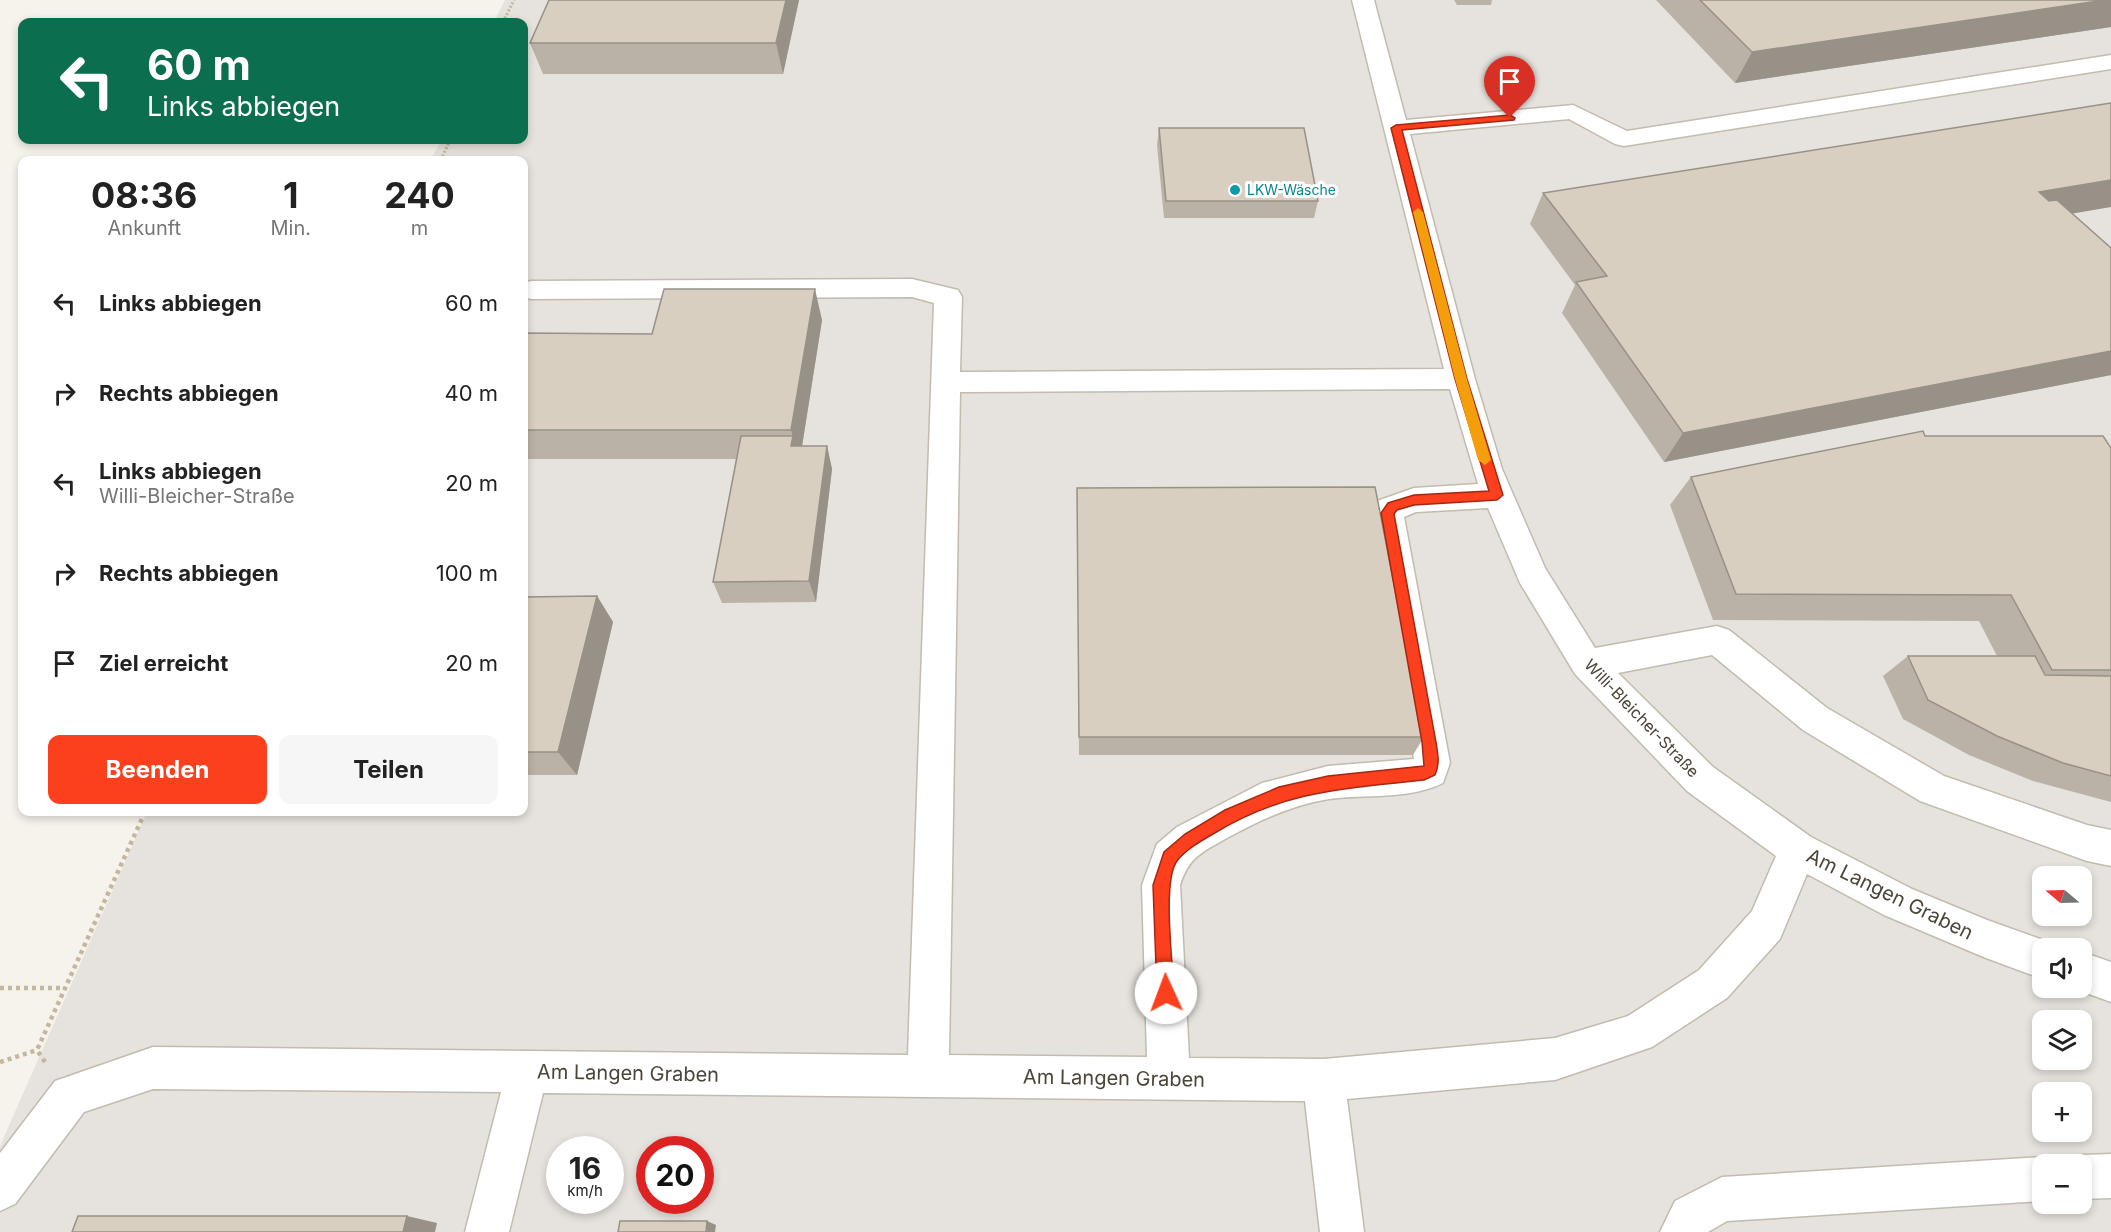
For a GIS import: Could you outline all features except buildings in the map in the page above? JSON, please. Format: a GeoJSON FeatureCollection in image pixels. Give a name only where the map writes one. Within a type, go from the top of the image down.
{"type":"FeatureCollection","features":[{"type":"Feature","properties":{"kind":"street","name":"Willi-Bleicher-Straße"},"geometry":{"type":"LineString","coordinates":[[1363,0],[1461,379],[1497,495],[1531,574],[1587,664],[1700,779],[1798,850]]}},
{"type":"Feature","properties":{"kind":"street"},"geometry":{"type":"LineString","coordinates":[[1396,128],[1573,112],[1624,139],[2111,62]]}},
{"type":"Feature","properties":{"kind":"street"},"geometry":{"type":"LineString","coordinates":[[531,290],[912,288],[948,297],[928,1076]]}},
{"type":"Feature","properties":{"kind":"street"},"geometry":{"type":"LineString","coordinates":[[946,382],[1461,379]]}},
{"type":"Feature","properties":{"kind":"street"},"geometry":{"type":"LineString","coordinates":[[1170,1079],[1161,885],[1170,857],[1190,839],[1230,815],[1270,797],[1328,783],[1424,774],[1430,771],[1432,763],[1429,742],[1388,513],[1392,506],[1414,500],[1497,495]]}},
{"type":"Feature","properties":{"kind":"street"},"geometry":{"type":"LineString","coordinates":[[1587,664],[1717,640],[1815,719],[1933,789],[2087,843],[2111,848]]}},
{"type":"Feature","properties":{"kind":"street","name":"Am Langen Graben"},"geometry":{"type":"LineString","coordinates":[[70,1096],[153,1068],[1324,1080],[1555,1059],[1638,1033],[1713,984],[1766,925],[1798,850],[1898,902],[1986,939],[2032,955]]}},
{"type":"Feature","properties":{"kind":"street"},"geometry":{"type":"LineString","coordinates":[[2092,975],[2111,982]]}},
{"type":"Feature","properties":{"kind":"street"},"geometry":{"type":"LineString","coordinates":[[487,1232],[527,1072]]}},
{"type":"Feature","properties":{"kind":"street"},"geometry":{"type":"LineString","coordinates":[[1324,1080],[1342,1232]]}},
{"type":"Feature","properties":{"kind":"street"},"geometry":{"type":"LineString","coordinates":[[0,1189],[70,1096]]}},
{"type":"Feature","properties":{"kind":"street"},"geometry":{"type":"LineString","coordinates":[[2092,1177],[2111,1176]]}},
{"type":"Feature","properties":{"kind":"street"},"geometry":{"type":"LineString","coordinates":[[1682,1232],[1691,1217],[1722,1199],[2032,1180]]}},
{"type":"Feature","properties":{"kind":"path"},"geometry":{"type":"LineString","coordinates":[[506,18],[514,0]]}},
{"type":"Feature","properties":{"kind":"path"},"geometry":{"type":"LineString","coordinates":[[0,1062],[37,1050],[143,816]]}},
{"type":"Feature","properties":{"kind":"path"},"geometry":{"type":"LineString","coordinates":[[0,988],[64,988]]}},
{"type":"Feature","properties":{"kind":"path"},"geometry":{"type":"LineString","coordinates":[[37,1050],[70,1096]]}},
{"type":"Feature","properties":{"kind":"shaded area"},"geometry":{"type":"Polygon","coordinates":[[[505,0],[2111,0],[2111,1232],[0,1232],[0,1146],[145,816],[528,816],[528,156],[433,156],[439,144],[528,144],[528,18],[496,18],[505,0]]]}},
{"type":"Feature","properties":{"kind":"slow traffic"},"geometry":{"type":"LineString","coordinates":[[1418,212],[1461,379],[1485,460]]}},
{"type":"Feature","properties":{"kind":"place","name":"LKW-Wäsche"},"geometry":{"type":"Point","coordinates":[1235,190]}},
{"type":"Feature","properties":{"kind":"route"},"geometry":{"type":"LineString","coordinates":[[1166,993],[1161,885],[1170,857],[1190,839],[1230,815],[1279,794],[1328,783],[1424,774],[1430,771],[1432,763],[1429,742],[1388,510],[1392,506],[1414,500],[1497,495],[1487,469],[1461,379],[1396,128],[1510,118]]}}]}
